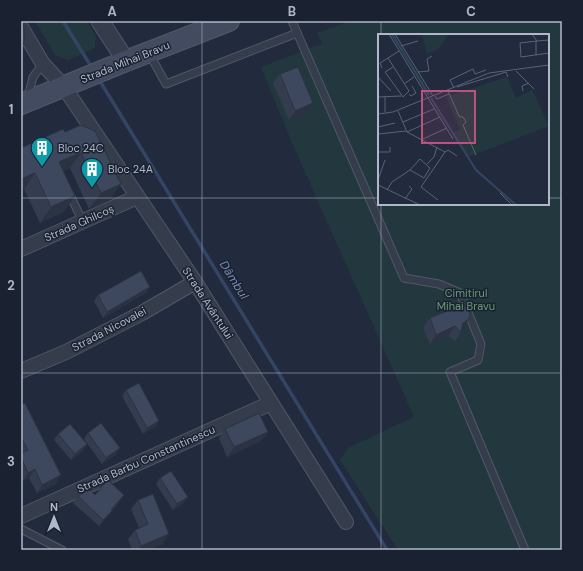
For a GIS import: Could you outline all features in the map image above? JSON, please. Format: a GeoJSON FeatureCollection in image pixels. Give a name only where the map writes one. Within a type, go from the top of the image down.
{"type":"FeatureCollection","features":[{"type":"Feature","properties":{"kind":"main road","name":"Strada Mihai Bravu"},"geometry":{"type":"LineString","coordinates":[[24,103],[229,21]]}},
{"type":"Feature","properties":{"kind":"street"},"geometry":{"type":"LineString","coordinates":[[100,21],[126,61]]}},
{"type":"Feature","properties":{"kind":"street","name":"Strada Avântului"},"geometry":{"type":"LineString","coordinates":[[21,27],[43,64],[69,84],[137,197],[195,282],[346,522]]}},
{"type":"Feature","properties":{"kind":"street","name":"Strada Ghilcoș"},"geometry":{"type":"LineString","coordinates":[[21,249],[137,197]]}},
{"type":"Feature","properties":{"kind":"street","name":"Strada Nicovalei"},"geometry":{"type":"LineString","coordinates":[[21,371],[66,352],[142,313],[195,282]]}},
{"type":"Feature","properties":{"kind":"street","name":"Strada Barbu Constantinescu"},"geometry":{"type":"LineString","coordinates":[[21,516],[271,403]]}},
{"type":"Feature","properties":{"kind":"lane"},"geometry":{"type":"LineString","coordinates":[[292,21],[404,278],[439,284],[460,294],[481,344],[478,360],[450,372],[525,550]]}},
{"type":"Feature","properties":{"kind":"lane"},"geometry":{"type":"LineString","coordinates":[[149,52],[166,84],[297,33]]}},
{"type":"Feature","properties":{"kind":"lane"},"geometry":{"type":"LineString","coordinates":[[24,103],[33,77],[43,64]]}},
{"type":"Feature","properties":{"kind":"lane"},"geometry":{"type":"LineString","coordinates":[[64,184],[83,222]]}},
{"type":"Feature","properties":{"kind":"lane"},"geometry":{"type":"LineString","coordinates":[[21,529],[62,550]]}},
{"type":"Feature","properties":{"kind":"green space"},"geometry":{"type":"Polygon","coordinates":[[[35,21],[87,21],[96,37],[95,48],[68,60],[55,55],[35,21]]]}},
{"type":"Feature","properties":{"kind":"green space","name":"Cimitirul Mihai Bravu"},"geometry":{"type":"Polygon","coordinates":[[[351,21],[562,21],[562,550],[398,550],[340,460],[348,448],[414,417],[293,145],[261,67],[322,44],[317,33],[351,21]]]}},
{"type":"Feature","properties":{"kind":"building"},"geometry":{"type":"Polygon","coordinates":[[[21,21],[24,30],[24,42],[21,50],[21,21]]]}},
{"type":"Feature","properties":{"kind":"building"},"geometry":{"type":"Polygon","coordinates":[[[298,67],[313,103],[295,111],[280,74],[298,67]]]}},
{"type":"Feature","properties":{"kind":"building"},"geometry":{"type":"Polygon","coordinates":[[[81,125],[95,131],[121,184],[101,193],[81,153],[59,162],[75,196],[51,207],[35,173],[21,179],[21,148],[63,129],[65,132],[81,125]]]}},
{"type":"Feature","properties":{"kind":"building"},"geometry":{"type":"Polygon","coordinates":[[[141,271],[150,287],[107,312],[98,295],[141,271]]]}},
{"type":"Feature","properties":{"kind":"building"},"geometry":{"type":"Polygon","coordinates":[[[449,305],[454,305],[457,307],[467,306],[470,314],[469,319],[463,323],[461,332],[455,326],[436,335],[430,318],[447,311],[449,305]]]}},
{"type":"Feature","properties":{"kind":"building"},"geometry":{"type":"Polygon","coordinates":[[[139,383],[159,421],[147,428],[126,390],[139,383]]]}},
{"type":"Feature","properties":{"kind":"building"},"geometry":{"type":"Polygon","coordinates":[[[25,403],[61,475],[42,485],[35,469],[28,473],[21,457],[21,453],[28,450],[21,437],[21,405],[25,403]]]}},
{"type":"Feature","properties":{"kind":"building"},"geometry":{"type":"Polygon","coordinates":[[[259,413],[268,432],[234,447],[225,429],[259,413]]]}},
{"type":"Feature","properties":{"kind":"building"},"geometry":{"type":"Polygon","coordinates":[[[101,423],[120,448],[106,458],[88,433],[101,423]]]}},
{"type":"Feature","properties":{"kind":"building"},"geometry":{"type":"Polygon","coordinates":[[[70,424],[87,444],[75,454],[58,434],[70,424]]]}},
{"type":"Feature","properties":{"kind":"building"},"geometry":{"type":"Polygon","coordinates":[[[171,471],[188,497],[177,504],[160,478],[171,471]]]}},
{"type":"Feature","properties":{"kind":"building"},"geometry":{"type":"Polygon","coordinates":[[[109,481],[124,495],[103,520],[78,496],[90,490],[95,495],[106,482],[109,481]]]}},
{"type":"Feature","properties":{"kind":"building"},"geometry":{"type":"Polygon","coordinates":[[[153,494],[169,534],[141,546],[135,530],[148,524],[138,500],[153,494]]]}},
{"type":"Feature","properties":{"kind":"waterway","name":"Dâmbul"},"geometry":{"type":"LineString","coordinates":[[63,21],[92,68]]}},
{"type":"Feature","properties":{"kind":"waterway","name":"Dâmbul"},"geometry":{"type":"LineString","coordinates":[[98,78],[387,550]]}},
{"type":"Feature","properties":{"kind":"place","name":"Bloc 24C"},"geometry":{"type":"Point","coordinates":[42,168]}},
{"type":"Feature","properties":{"kind":"place","name":"Bloc 24A"},"geometry":{"type":"Point","coordinates":[92,188]}}]}
